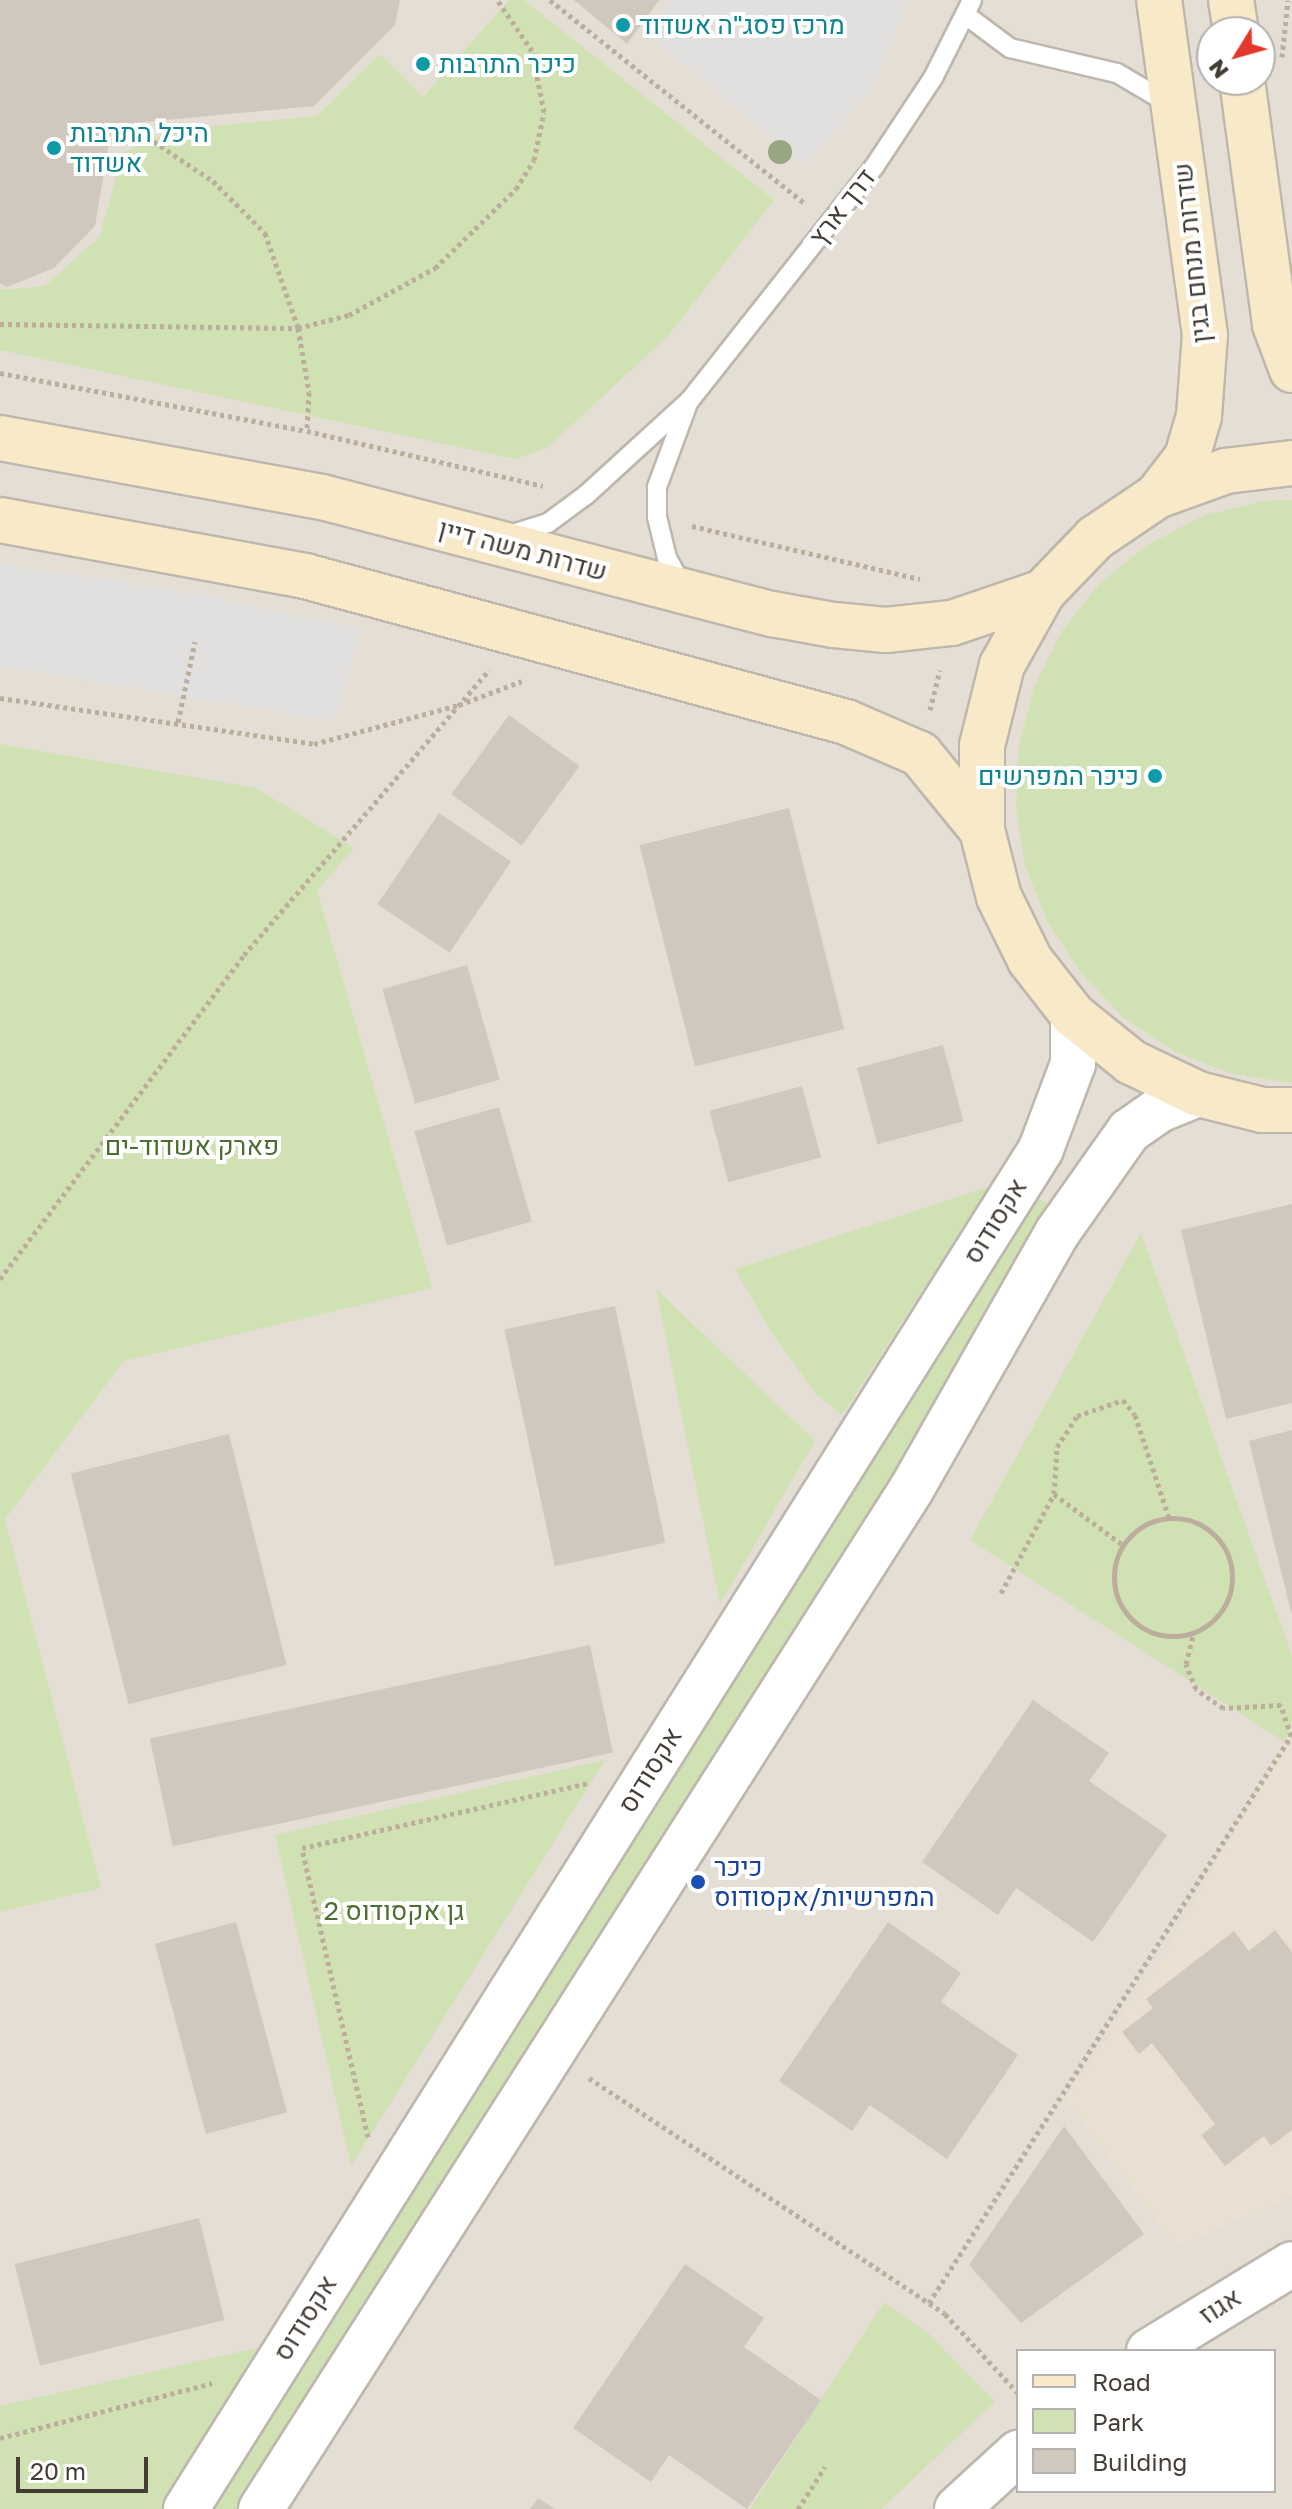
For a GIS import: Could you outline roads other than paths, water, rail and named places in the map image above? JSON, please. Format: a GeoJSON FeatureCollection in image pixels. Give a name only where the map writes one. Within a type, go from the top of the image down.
{"type":"FeatureCollection","features":[{"type":"Feature","properties":{"kind":"main road","name":"שדרות מנחם בגין"},"geometry":{"type":"LineString","coordinates":[[1157,496],[1187,457],[1199,416],[1205,335],[1159,0]]}},
{"type":"Feature","properties":{"kind":"main road"},"geometry":{"type":"LineString","coordinates":[[1244,96],[1275,325],[1292,370]]}},
{"type":"Feature","properties":{"kind":"main road","name":"שדרות משה דיין"},"geometry":{"type":"LineString","coordinates":[[0,438],[322,497],[686,592],[834,625],[886,630],[952,623],[1043,592]]}},
{"type":"Feature","properties":{"kind":"main road"},"geometry":{"type":"LineString","coordinates":[[1292,463],[1226,471],[1157,496],[1095,538],[1043,592],[1002,665],[982,746],[982,830],[999,897],[1030,960],[1073,1015],[1131,1062],[1198,1094],[1262,1110],[1292,1110]]}},
{"type":"Feature","properties":{"kind":"main road"},"geometry":{"type":"LineString","coordinates":[[0,520],[305,576],[779,701],[846,722],[920,754],[982,830]]}},
{"type":"Feature","properties":{"kind":"street","name":"אקסודוס"},"geometry":{"type":"LineString","coordinates":[[186,2509],[1041,1149],[1073,1064],[1073,1015]]}},
{"type":"Feature","properties":{"kind":"street"},"geometry":{"type":"LineString","coordinates":[[261,2509],[911,1490],[1057,1233],[1129,1131],[1161,1109],[1198,1094]]}},
{"type":"Feature","properties":{"kind":"street","name":"אגוז"},"geometry":{"type":"LineString","coordinates":[[1152,2349],[1292,2264]]}},
{"type":"Feature","properties":{"kind":"street"},"geometry":{"type":"LineString","coordinates":[[957,2509],[1016,2455]]}},
{"type":"Feature","properties":{"kind":"lane"},"geometry":{"type":"LineString","coordinates":[[970,8],[1010,48],[1117,73],[1174,109]]}},
{"type":"Feature","properties":{"kind":"lane","name":"דרך ארץ"},"geometry":{"type":"LineString","coordinates":[[466,535],[507,535],[548,523],[586,495],[690,400],[874,167],[970,8]]}},
{"type":"Feature","properties":{"kind":"lane","name":"דרך ארץ"},"geometry":{"type":"LineString","coordinates":[[686,592],[667,558],[657,517],[658,474],[690,400]]}},
{"type":"Feature","properties":{"kind":"place","name":"מרכז פסג\"ה אשדוד"},"geometry":{"type":"Point","coordinates":[623,25]}},
{"type":"Feature","properties":{"kind":"place","name":"כיכר התרבות"},"geometry":{"type":"Point","coordinates":[423,64]}},
{"type":"Feature","properties":{"kind":"place","name":"היכל התרבות אשדוד"},"geometry":{"type":"Point","coordinates":[54,148]}},
{"type":"Feature","properties":{"kind":"place","name":"כיכר המפרשים"},"geometry":{"type":"Point","coordinates":[1155,776]}},
{"type":"Feature","properties":{"kind":"place","name":"כיכר המפרשיות/אקסודוס"},"geometry":{"type":"Point","coordinates":[698,1882]}},
{"type":"Feature","properties":{"kind":"park label","name":"פארק אשדוד-ים"},"geometry":{"type":"Point","coordinates":[192,1146]}},
{"type":"Feature","properties":{"kind":"park label","name":"גן אקסודוס 2"},"geometry":{"type":"Point","coordinates":[394,1911]}}]}
